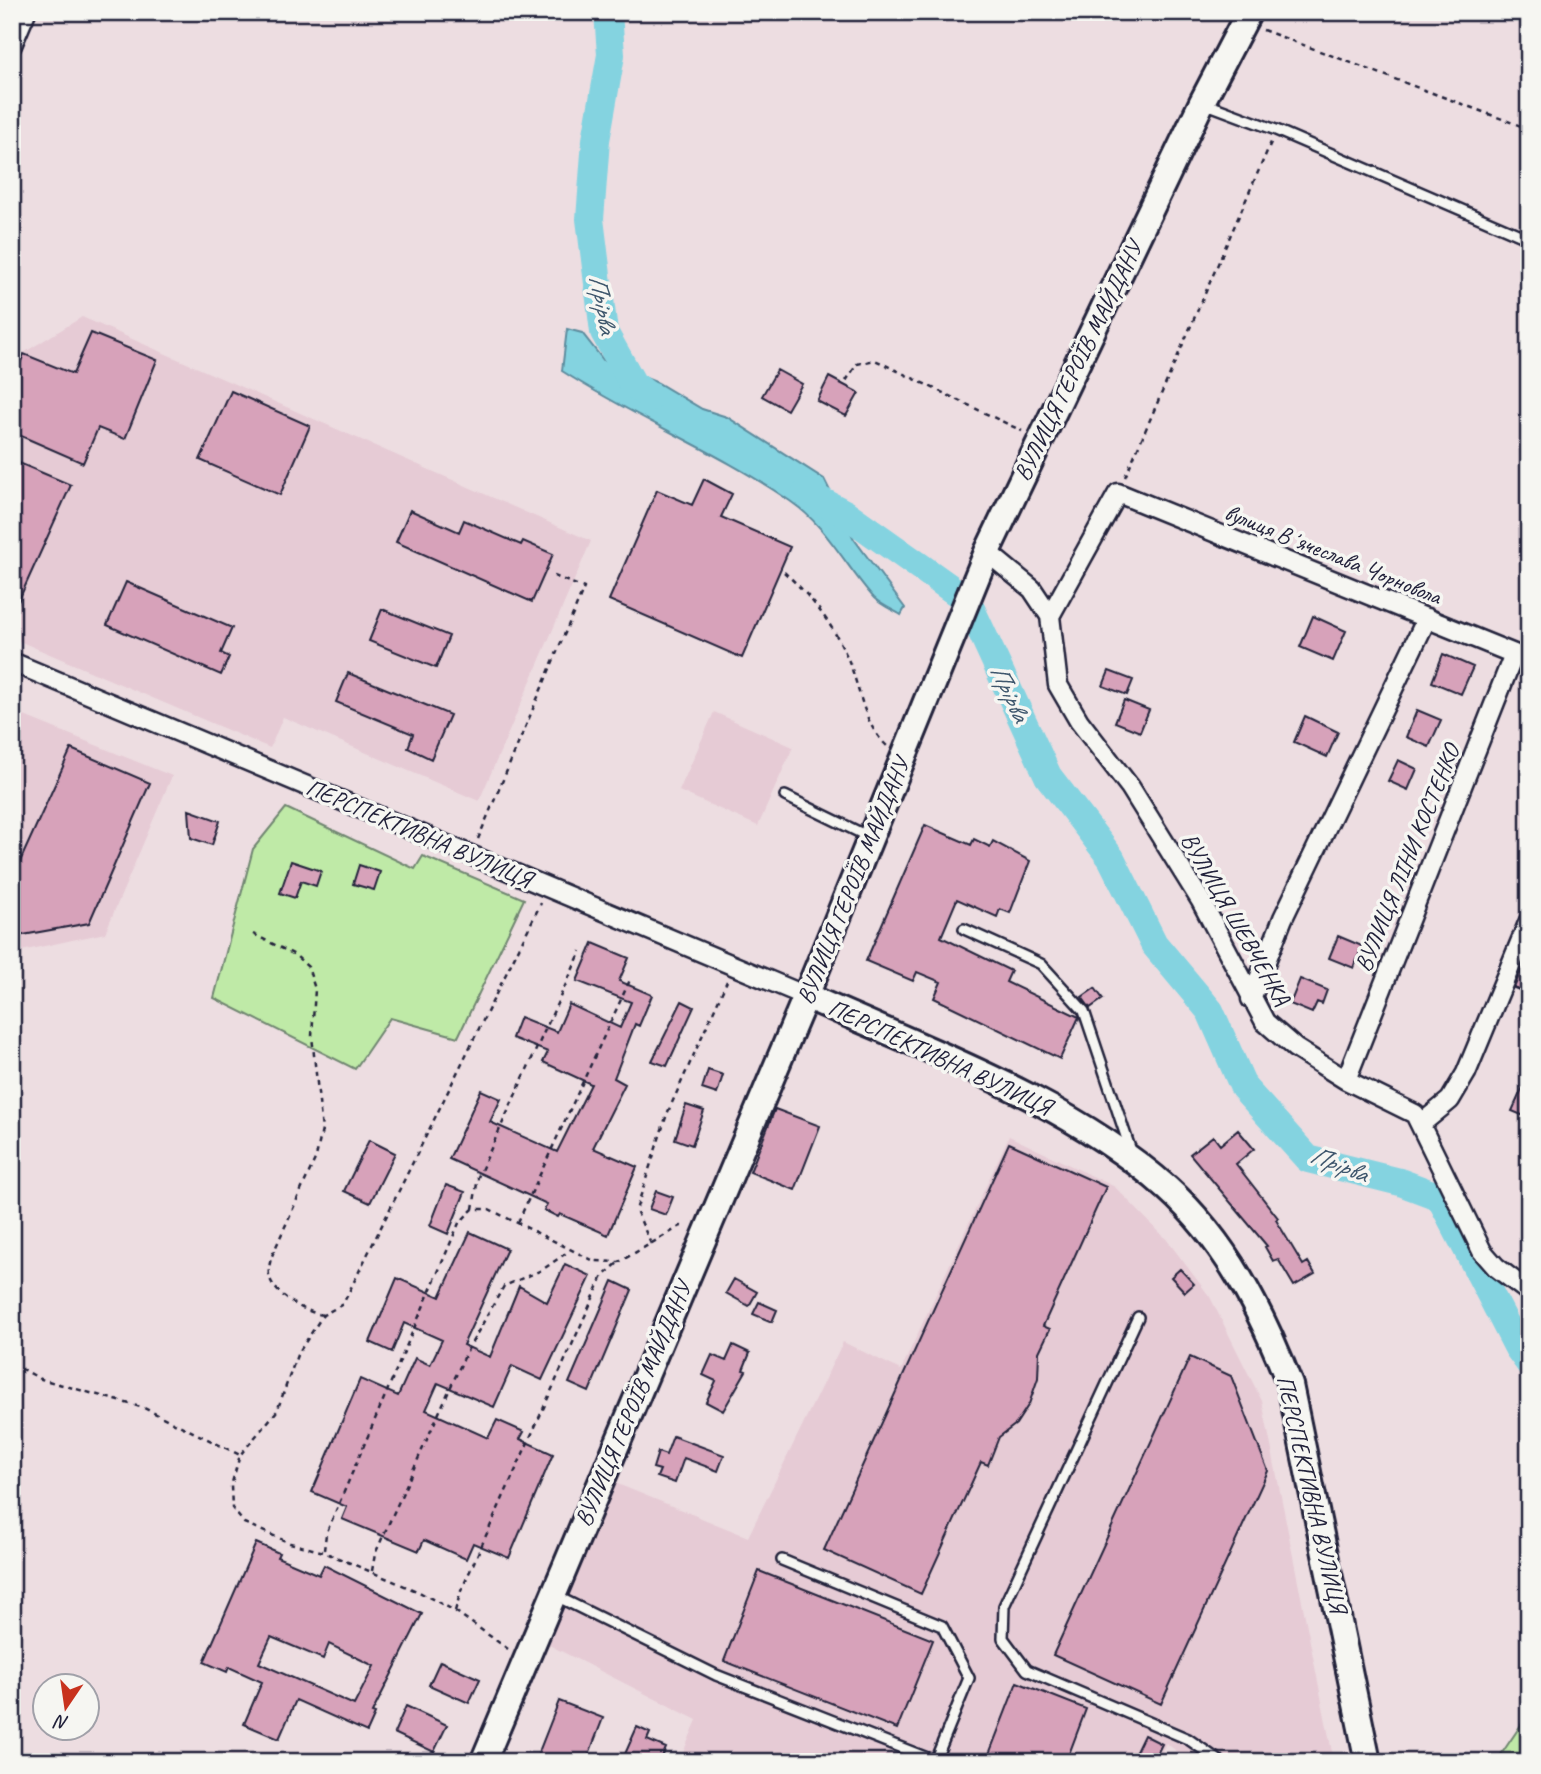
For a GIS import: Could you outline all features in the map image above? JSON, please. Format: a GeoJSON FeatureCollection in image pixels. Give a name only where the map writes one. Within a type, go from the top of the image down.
{"type":"FeatureCollection","features":[{"type":"Feature","properties":{"kind":"street"},"geometry":{"type":"LineString","coordinates":[[12,45],[26,12]]}},
{"type":"Feature","properties":{"kind":"street","name":"ВУЛИЦЯ ГЕРОЇВ МАЙДАНУ"},"geometry":{"type":"LineString","coordinates":[[483,1762],[806,996],[987,552],[1202,102],[1247,18]]}},
{"type":"Feature","properties":{"kind":"street"},"geometry":{"type":"LineString","coordinates":[[1050,616],[1118,493]]}},
{"type":"Feature","properties":{"kind":"street","name":"вулиця Вʼячеслава Чорновола"},"geometry":{"type":"LineString","coordinates":[[1118,493],[1522,657]]}},
{"type":"Feature","properties":{"kind":"street","name":"ВУЛИЦЯ ШЕВЧЕНКА"},"geometry":{"type":"LineString","coordinates":[[987,552],[1031,589],[1050,616],[1058,685],[1079,721],[1130,787],[1201,901],[1265,1022],[1295,1048],[1346,1080],[1415,1114],[1482,1251],[1496,1267],[1529,1292]]}},
{"type":"Feature","properties":{"kind":"street"},"geometry":{"type":"LineString","coordinates":[[1251,999],[1283,918],[1427,618]]}},
{"type":"Feature","properties":{"kind":"street","name":"ВУЛИЦЯ ЛІНИ КОСТЕНКО"},"geometry":{"type":"LineString","coordinates":[[1346,1080],[1522,657]]}},
{"type":"Feature","properties":{"kind":"street","name":"ПЕРСПЕКТИВНА ВУЛИЦЯ"},"geometry":{"type":"LineString","coordinates":[[12,662],[806,996],[1053,1108],[1135,1162],[1185,1208],[1243,1282],[1267,1325],[1286,1373],[1309,1466],[1368,1762]]}},
{"type":"Feature","properties":{"kind":"street"},"geometry":{"type":"LineString","coordinates":[[1421,1124],[1450,1101],[1466,1073],[1529,921]]}},
{"type":"Feature","properties":{"kind":"lane"},"geometry":{"type":"LineString","coordinates":[[1202,102],[1276,130],[1529,239]]}},
{"type":"Feature","properties":{"kind":"lane"},"geometry":{"type":"LineString","coordinates":[[785,796],[871,837]]}},
{"type":"Feature","properties":{"kind":"lane"},"geometry":{"type":"LineString","coordinates":[[964,929],[1041,964],[1084,1011],[1135,1162]]}},
{"type":"Feature","properties":{"kind":"lane"},"geometry":{"type":"LineString","coordinates":[[1138,1317],[1004,1606],[1003,1638],[1027,1670],[1188,1739],[1221,1762]]}},
{"type":"Feature","properties":{"kind":"lane"},"geometry":{"type":"LineString","coordinates":[[553,1594],[716,1675],[935,1760],[969,1678],[942,1626],[782,1560]]}},
{"type":"Feature","properties":{"kind":"path"},"geometry":{"type":"LineString","coordinates":[[1247,18],[1529,129]]}},
{"type":"Feature","properties":{"kind":"path"},"geometry":{"type":"LineString","coordinates":[[1118,493],[1276,130]]}},
{"type":"Feature","properties":{"kind":"path"},"geometry":{"type":"LineString","coordinates":[[846,381],[857,364],[875,360],[1041,440]]}},
{"type":"Feature","properties":{"kind":"path"},"geometry":{"type":"LineString","coordinates":[[785,572],[813,599],[849,662],[873,733],[902,761]]}},
{"type":"Feature","properties":{"kind":"path"},"geometry":{"type":"LineString","coordinates":[[472,855],[584,588],[554,576]]}},
{"type":"Feature","properties":{"kind":"path"},"geometry":{"type":"LineString","coordinates":[[525,1661],[455,1611],[372,1572],[324,1552],[290,1544],[244,1523],[232,1508],[231,1486],[240,1455],[277,1411],[296,1355],[323,1315],[343,1304],[549,888]]}},
{"type":"Feature","properties":{"kind":"path"},"geometry":{"type":"LineString","coordinates":[[253,934],[295,955],[308,967],[315,989],[312,1036],[322,1130],[316,1157],[271,1258],[268,1273],[273,1286],[307,1312],[323,1315]]}},
{"type":"Feature","properties":{"kind":"path"},"geometry":{"type":"LineString","coordinates":[[324,1552],[326,1534],[459,1223],[473,1209],[478,1177],[581,951]]}},
{"type":"Feature","properties":{"kind":"path"},"geometry":{"type":"LineString","coordinates":[[651,1244],[636,1210],[667,1114],[734,965]]}},
{"type":"Feature","properties":{"kind":"path"},"geometry":{"type":"LineString","coordinates":[[519,1222],[630,980]]}},
{"type":"Feature","properties":{"kind":"path"},"geometry":{"type":"LineString","coordinates":[[473,1209],[489,1209],[519,1222],[569,1251],[594,1261],[620,1262]]}},
{"type":"Feature","properties":{"kind":"path"},"geometry":{"type":"LineString","coordinates":[[455,1611],[461,1591],[603,1276],[620,1262],[681,1226],[706,1231]]}},
{"type":"Feature","properties":{"kind":"path"},"geometry":{"type":"LineString","coordinates":[[372,1572],[375,1553],[467,1351],[504,1286],[542,1270],[569,1251]]}},
{"type":"Feature","properties":{"kind":"path"},"geometry":{"type":"LineString","coordinates":[[12,1364],[41,1379],[144,1408],[240,1455]]}},
{"type":"Feature","properties":{"kind":"shaded area"},"geometry":{"type":"Polygon","coordinates":[[[82,317],[591,541],[479,801],[283,717],[270,748],[12,638],[12,360],[82,317]]]}},
{"type":"Feature","properties":{"kind":"shaded area"},"geometry":{"type":"Polygon","coordinates":[[[12,711],[172,776],[105,933],[12,953],[12,711]]]}},
{"type":"Feature","properties":{"kind":"shaded area"},"geometry":{"type":"Polygon","coordinates":[[[714,712],[793,747],[758,826],[679,791],[714,712]]]}},
{"type":"Feature","properties":{"kind":"shaded area"},"geometry":{"type":"Polygon","coordinates":[[[1009,1136],[1115,1187],[1167,1240],[1210,1297],[1262,1401],[1334,1762],[1191,1762],[1166,1743],[1157,1762],[679,1762],[697,1720],[547,1644],[615,1483],[748,1537],[843,1342],[901,1370],[1009,1136]]]}},
{"type":"Feature","properties":{"kind":"green space"},"geometry":{"type":"Polygon","coordinates":[[[286,808],[415,869],[423,856],[524,899],[458,1037],[390,1018],[355,1069],[214,998],[253,849],[286,808]]]}},
{"type":"Feature","properties":{"kind":"green space"},"geometry":{"type":"Polygon","coordinates":[[[1529,1713],[1529,1762],[1496,1762],[1529,1713]]]}},
{"type":"Feature","properties":{"kind":"water"},"geometry":{"type":"Polygon","coordinates":[[[567,329],[582,333],[604,361],[658,383],[702,409],[727,417],[824,479],[854,539],[905,608],[901,615],[874,598],[825,534],[790,501],[734,466],[619,405],[562,371],[567,329]]]}},
{"type":"Feature","properties":{"kind":"building"},"geometry":{"type":"Polygon","coordinates":[[[91,333],[157,360],[125,439],[98,428],[83,463],[12,432],[12,382],[24,354],[73,374],[91,333]]]}},
{"type":"Feature","properties":{"kind":"building"},"geometry":{"type":"Polygon","coordinates":[[[777,370],[802,384],[787,410],[762,396],[777,370]]]}},
{"type":"Feature","properties":{"kind":"building"},"geometry":{"type":"Polygon","coordinates":[[[829,377],[859,393],[846,416],[817,401],[829,377]]]}},
{"type":"Feature","properties":{"kind":"building"},"geometry":{"type":"Polygon","coordinates":[[[231,391],[310,426],[280,495],[200,460],[231,391]]]}},
{"type":"Feature","properties":{"kind":"building"},"geometry":{"type":"Polygon","coordinates":[[[12,460],[71,485],[12,615],[12,460]]]}},
{"type":"Feature","properties":{"kind":"building"},"geometry":{"type":"Polygon","coordinates":[[[704,479],[732,494],[721,517],[790,547],[742,658],[609,600],[657,490],[692,505],[704,479]]]}},
{"type":"Feature","properties":{"kind":"building"},"geometry":{"type":"Polygon","coordinates":[[[410,510],[459,532],[464,520],[521,545],[523,541],[553,554],[532,602],[396,542],[410,510]]]}},
{"type":"Feature","properties":{"kind":"building"},"geometry":{"type":"Polygon","coordinates":[[[126,582],[232,628],[221,653],[229,657],[221,675],[107,625],[126,582]]]}},
{"type":"Feature","properties":{"kind":"building"},"geometry":{"type":"Polygon","coordinates":[[[382,609],[449,636],[436,668],[369,641],[382,609]]]}},
{"type":"Feature","properties":{"kind":"building"},"geometry":{"type":"Polygon","coordinates":[[[1313,616],[1346,631],[1333,661],[1300,647],[1313,616]]]}},
{"type":"Feature","properties":{"kind":"building"},"geometry":{"type":"Polygon","coordinates":[[[1443,654],[1473,667],[1461,694],[1432,682],[1443,654]]]}},
{"type":"Feature","properties":{"kind":"building"},"geometry":{"type":"Polygon","coordinates":[[[1109,671],[1133,680],[1127,695],[1103,686],[1109,671]]]}},
{"type":"Feature","properties":{"kind":"building"},"geometry":{"type":"Polygon","coordinates":[[[348,673],[450,715],[431,759],[408,748],[413,734],[336,702],[348,673]]]}},
{"type":"Feature","properties":{"kind":"building"},"geometry":{"type":"Polygon","coordinates":[[[1124,700],[1149,710],[1140,732],[1115,722],[1124,700]]]}},
{"type":"Feature","properties":{"kind":"building"},"geometry":{"type":"Polygon","coordinates":[[[1417,710],[1441,720],[1429,747],[1406,737],[1417,710]]]}},
{"type":"Feature","properties":{"kind":"building"},"geometry":{"type":"Polygon","coordinates":[[[1305,716],[1338,732],[1327,757],[1294,742],[1305,716]]]}},
{"type":"Feature","properties":{"kind":"building"},"geometry":{"type":"Polygon","coordinates":[[[71,749],[150,783],[89,923],[12,937],[12,879],[71,749]]]}},
{"type":"Feature","properties":{"kind":"building"},"geometry":{"type":"Polygon","coordinates":[[[1398,760],[1417,769],[1408,790],[1388,781],[1398,760]]]}},
{"type":"Feature","properties":{"kind":"building"},"geometry":{"type":"Polygon","coordinates":[[[189,810],[220,821],[212,845],[191,838],[189,810]]]}},
{"type":"Feature","properties":{"kind":"building"},"geometry":{"type":"Polygon","coordinates":[[[925,825],[971,845],[974,839],[990,847],[993,841],[1030,861],[1010,913],[1000,909],[997,917],[957,899],[941,937],[1011,971],[1006,982],[1079,1017],[1060,1059],[934,998],[941,982],[917,972],[913,981],[866,961],[925,825]]]}},
{"type":"Feature","properties":{"kind":"building"},"geometry":{"type":"Polygon","coordinates":[[[291,861],[321,871],[316,886],[301,881],[295,898],[280,893],[291,861]]]}},
{"type":"Feature","properties":{"kind":"building"},"geometry":{"type":"Polygon","coordinates":[[[359,865],[380,872],[374,890],[353,884],[359,865]]]}},
{"type":"Feature","properties":{"kind":"building"},"geometry":{"type":"Polygon","coordinates":[[[1338,936],[1362,946],[1354,968],[1329,958],[1338,936]]]}},
{"type":"Feature","properties":{"kind":"building"},"geometry":{"type":"Polygon","coordinates":[[[593,943],[629,958],[619,981],[652,995],[639,1026],[635,1024],[614,1078],[625,1084],[593,1148],[637,1167],[608,1235],[560,1214],[558,1217],[544,1210],[547,1204],[449,1159],[481,1090],[501,1099],[490,1122],[557,1152],[591,1084],[543,1062],[548,1052],[512,1038],[520,1017],[557,1032],[569,1004],[620,1028],[631,1002],[577,981],[593,943]]]}},
{"type":"Feature","properties":{"kind":"building"},"geometry":{"type":"Polygon","coordinates":[[[1529,951],[1529,994],[1514,988],[1529,951]]]}},
{"type":"Feature","properties":{"kind":"building"},"geometry":{"type":"Polygon","coordinates":[[[1300,979],[1327,990],[1322,1004],[1317,1002],[1312,1013],[1290,1004],[1300,979]]]}},
{"type":"Feature","properties":{"kind":"building"},"geometry":{"type":"Polygon","coordinates":[[[1095,988],[1103,999],[1090,1008],[1082,997],[1095,988]]]}},
{"type":"Feature","properties":{"kind":"building"},"geometry":{"type":"Polygon","coordinates":[[[682,1001],[694,1007],[667,1066],[652,1061],[682,1001]]]}},
{"type":"Feature","properties":{"kind":"building"},"geometry":{"type":"Polygon","coordinates":[[[708,1070],[723,1075],[717,1094],[702,1089],[708,1070]]]}},
{"type":"Feature","properties":{"kind":"building"},"geometry":{"type":"Polygon","coordinates":[[[1529,1073],[1529,1118],[1512,1111],[1529,1073]]]}},
{"type":"Feature","properties":{"kind":"building"},"geometry":{"type":"Polygon","coordinates":[[[686,1105],[704,1111],[692,1145],[675,1139],[686,1105]]]}},
{"type":"Feature","properties":{"kind":"building"},"geometry":{"type":"Polygon","coordinates":[[[775,1109],[820,1126],[795,1190],[750,1172],[775,1109]]]}},
{"type":"Feature","properties":{"kind":"building"},"geometry":{"type":"Polygon","coordinates":[[[1238,1130],[1254,1149],[1236,1164],[1278,1218],[1276,1220],[1303,1265],[1308,1262],[1315,1274],[1294,1286],[1278,1259],[1273,1261],[1265,1247],[1267,1246],[1190,1154],[1213,1136],[1220,1145],[1238,1130]]]}},
{"type":"Feature","properties":{"kind":"building"},"geometry":{"type":"Polygon","coordinates":[[[369,1140],[395,1153],[370,1203],[344,1191],[369,1140]]]}},
{"type":"Feature","properties":{"kind":"building"},"geometry":{"type":"Polygon","coordinates":[[[1009,1143],[1106,1187],[1043,1326],[1050,1329],[1039,1352],[1038,1378],[1029,1404],[1016,1424],[999,1437],[988,1465],[981,1462],[921,1594],[824,1550],[1009,1143]]]}},
{"type":"Feature","properties":{"kind":"building"},"geometry":{"type":"Polygon","coordinates":[[[446,1185],[465,1192],[448,1234],[430,1226],[446,1185]]]}},
{"type":"Feature","properties":{"kind":"building"},"geometry":{"type":"Polygon","coordinates":[[[656,1191],[673,1197],[666,1215],[649,1209],[656,1191]]]}},
{"type":"Feature","properties":{"kind":"building"},"geometry":{"type":"Polygon","coordinates":[[[470,1232],[507,1249],[463,1345],[490,1357],[519,1286],[547,1302],[565,1264],[591,1276],[542,1380],[512,1366],[494,1407],[438,1383],[426,1410],[488,1438],[497,1420],[524,1432],[520,1439],[553,1454],[509,1558],[473,1543],[466,1559],[424,1540],[419,1551],[342,1519],[347,1507],[312,1492],[360,1379],[398,1396],[415,1358],[430,1365],[442,1340],[404,1323],[392,1352],[370,1342],[397,1278],[440,1297],[470,1232]]]}},
{"type":"Feature","properties":{"kind":"building"},"geometry":{"type":"Polygon","coordinates":[[[1180,1269],[1194,1284],[1185,1292],[1171,1277],[1180,1269]]]}},
{"type":"Feature","properties":{"kind":"building"},"geometry":{"type":"Polygon","coordinates":[[[734,1279],[757,1292],[749,1306],[726,1293],[734,1279]]]}},
{"type":"Feature","properties":{"kind":"building"},"geometry":{"type":"Polygon","coordinates":[[[613,1281],[632,1290],[589,1392],[569,1383],[613,1281]]]}},
{"type":"Feature","properties":{"kind":"building"},"geometry":{"type":"Polygon","coordinates":[[[759,1302],[777,1310],[772,1322],[753,1314],[759,1302]]]}},
{"type":"Feature","properties":{"kind":"building"},"geometry":{"type":"Polygon","coordinates":[[[733,1345],[750,1353],[743,1370],[746,1371],[723,1411],[706,1402],[716,1381],[703,1375],[712,1355],[726,1361],[733,1345]]]}},
{"type":"Feature","properties":{"kind":"building"},"geometry":{"type":"Polygon","coordinates":[[[1190,1357],[1231,1376],[1268,1471],[1161,1704],[1053,1655],[1190,1357]]]}},
{"type":"Feature","properties":{"kind":"building"},"geometry":{"type":"Polygon","coordinates":[[[673,1436],[724,1455],[718,1471],[684,1458],[675,1483],[657,1477],[660,1470],[653,1468],[658,1452],[666,1455],[673,1436]]]}},
{"type":"Feature","properties":{"kind":"building"},"geometry":{"type":"Polygon","coordinates":[[[256,1543],[279,1553],[277,1557],[319,1575],[324,1565],[422,1614],[372,1713],[375,1714],[367,1732],[296,1700],[279,1739],[244,1724],[262,1682],[229,1667],[227,1672],[204,1662],[256,1543]],[[271,1637],[259,1663],[354,1705],[374,1666],[329,1644],[323,1659],[271,1637]]]}},
{"type":"Feature","properties":{"kind":"building"},"geometry":{"type":"Polygon","coordinates":[[[759,1571],[933,1640],[897,1729],[724,1661],[759,1571]]]}},
{"type":"Feature","properties":{"kind":"building"},"geometry":{"type":"Polygon","coordinates":[[[440,1661],[480,1679],[469,1703],[429,1685],[440,1661]]]}},
{"type":"Feature","properties":{"kind":"building"},"geometry":{"type":"Polygon","coordinates":[[[1017,1682],[1086,1709],[1066,1762],[986,1762],[1017,1682]]]}},
{"type":"Feature","properties":{"kind":"building"},"geometry":{"type":"Polygon","coordinates":[[[559,1701],[603,1718],[586,1762],[535,1762],[559,1701]]]}},
{"type":"Feature","properties":{"kind":"building"},"geometry":{"type":"Polygon","coordinates":[[[406,1706],[447,1725],[434,1752],[394,1733],[406,1706]]]}},
{"type":"Feature","properties":{"kind":"building"},"geometry":{"type":"Polygon","coordinates":[[[637,1727],[650,1733],[647,1740],[666,1748],[660,1762],[643,1762],[625,1754],[637,1727]]]}},
{"type":"Feature","properties":{"kind":"building"},"geometry":{"type":"Polygon","coordinates":[[[1144,1735],[1162,1744],[1153,1762],[1131,1762],[1144,1735]]]}},
{"type":"Feature","properties":{"kind":"waterway","name":"Прірва"},"geometry":{"type":"LineString","coordinates":[[608,12],[611,55],[596,140],[590,219],[604,332],[633,384],[650,397]]}},
{"type":"Feature","properties":{"kind":"waterway","name":"Прірва"},"geometry":{"type":"LineString","coordinates":[[806,493],[846,514],[967,600],[1048,776],[1111,858],[1154,944],[1210,1011],[1244,1088],[1308,1159],[1400,1182],[1440,1197],[1518,1348],[1529,1363]]}}]}
